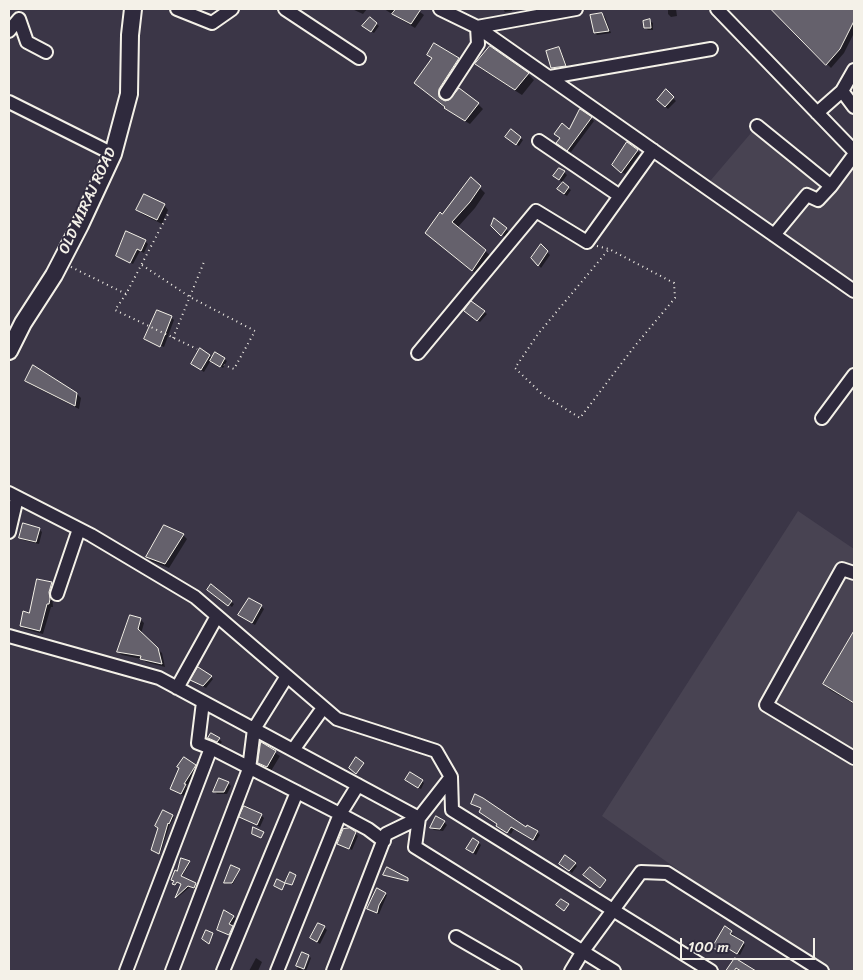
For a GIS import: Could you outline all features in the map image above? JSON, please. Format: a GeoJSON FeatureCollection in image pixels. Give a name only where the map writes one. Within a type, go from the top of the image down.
{"type":"FeatureCollection","features":[{"type":"Feature","properties":{"kind":"main road","name":"OLD MIRAJ ROAD"},"geometry":{"type":"LineString","coordinates":[[9,351],[23,323],[54,275],[113,154],[128,94],[130,34],[134,9]]}},
{"type":"Feature","properties":{"kind":"street"},"geometry":{"type":"LineString","coordinates":[[176,9],[212,23],[232,9]]}},
{"type":"Feature","properties":{"kind":"street"},"geometry":{"type":"LineString","coordinates":[[286,9],[359,58]]}},
{"type":"Feature","properties":{"kind":"street"},"geometry":{"type":"LineString","coordinates":[[440,9],[477,26],[854,291]]}},
{"type":"Feature","properties":{"kind":"street"},"geometry":{"type":"LineString","coordinates":[[477,26],[576,9]]}},
{"type":"Feature","properties":{"kind":"street"},"geometry":{"type":"LineString","coordinates":[[717,9],[854,153],[831,186],[818,200],[807,196],[774,235]]}},
{"type":"Feature","properties":{"kind":"street"},"geometry":{"type":"LineString","coordinates":[[9,31],[13,15]]}},
{"type":"Feature","properties":{"kind":"street"},"geometry":{"type":"LineString","coordinates":[[13,15],[27,42],[46,52]]}},
{"type":"Feature","properties":{"kind":"street"},"geometry":{"type":"LineString","coordinates":[[446,93],[478,44],[477,26]]}},
{"type":"Feature","properties":{"kind":"street"},"geometry":{"type":"LineString","coordinates":[[550,77],[711,48]]}},
{"type":"Feature","properties":{"kind":"street"},"geometry":{"type":"LineString","coordinates":[[817,112],[842,91],[854,70]]}},
{"type":"Feature","properties":{"kind":"street"},"geometry":{"type":"LineString","coordinates":[[842,91],[854,107]]}},
{"type":"Feature","properties":{"kind":"street"},"geometry":{"type":"LineString","coordinates":[[9,102],[113,154]]}},
{"type":"Feature","properties":{"kind":"street"},"geometry":{"type":"LineString","coordinates":[[757,126],[831,186]]}},
{"type":"Feature","properties":{"kind":"street"},"geometry":{"type":"LineString","coordinates":[[539,141],[620,196]]}},
{"type":"Feature","properties":{"kind":"street"},"geometry":{"type":"LineString","coordinates":[[418,353],[536,210],[587,242],[652,150]]}},
{"type":"Feature","properties":{"kind":"street"},"geometry":{"type":"LineString","coordinates":[[822,418],[854,375]]}},
{"type":"Feature","properties":{"kind":"street"},"geometry":{"type":"LineString","coordinates":[[9,532],[13,495],[78,529],[195,597],[336,719],[436,751],[450,777],[452,810],[711,971]]}},
{"type":"Feature","properties":{"kind":"street"},"geometry":{"type":"LineString","coordinates":[[56,594],[78,529]]}},
{"type":"Feature","properties":{"kind":"street"},"geometry":{"type":"LineString","coordinates":[[854,573],[842,569],[766,705],[854,758]]}},
{"type":"Feature","properties":{"kind":"street"},"geometry":{"type":"LineString","coordinates":[[177,688],[217,616]]}},
{"type":"Feature","properties":{"kind":"street"},"geometry":{"type":"LineString","coordinates":[[9,636],[159,678],[419,818]]}},
{"type":"Feature","properties":{"kind":"street"},"geometry":{"type":"LineString","coordinates":[[172,971],[249,769],[254,729],[287,676]]}},
{"type":"Feature","properties":{"kind":"street"},"geometry":{"type":"LineString","coordinates":[[203,702],[198,743],[340,814],[368,829],[384,841]]}},
{"type":"Feature","properties":{"kind":"street"},"geometry":{"type":"LineString","coordinates":[[293,750],[323,708]]}},
{"type":"Feature","properties":{"kind":"street"},"geometry":{"type":"LineString","coordinates":[[126,971],[211,748]]}},
{"type":"Feature","properties":{"kind":"street"},"geometry":{"type":"LineString","coordinates":[[333,971],[386,834],[419,818],[450,777]]}},
{"type":"Feature","properties":{"kind":"street"},"geometry":{"type":"LineString","coordinates":[[277,971],[340,814],[358,785]]}},
{"type":"Feature","properties":{"kind":"street"},"geometry":{"type":"LineString","coordinates":[[223,971],[297,792]]}},
{"type":"Feature","properties":{"kind":"street"},"geometry":{"type":"LineString","coordinates":[[419,818],[415,847],[614,971]]}},
{"type":"Feature","properties":{"kind":"street"},"geometry":{"type":"LineString","coordinates":[[571,971],[582,951],[641,872],[667,873],[822,971]]}},
{"type":"Feature","properties":{"kind":"street"},"geometry":{"type":"LineString","coordinates":[[456,936],[514,971]]}},
{"type":"Feature","properties":{"kind":"path"},"geometry":{"type":"LineString","coordinates":[[168,214],[116,310],[198,350]]}},
{"type":"Feature","properties":{"kind":"path"},"geometry":{"type":"LineString","coordinates":[[587,242],[609,250],[674,283],[675,298],[634,347],[580,418],[542,394],[515,368],[538,334],[609,250]]}},
{"type":"Feature","properties":{"kind":"path"},"geometry":{"type":"LineString","coordinates":[[60,262],[126,294]]}},
{"type":"Feature","properties":{"kind":"path"},"geometry":{"type":"LineString","coordinates":[[174,338],[204,262]]}},
{"type":"Feature","properties":{"kind":"path"},"geometry":{"type":"LineString","coordinates":[[142,264],[190,297],[255,331],[234,369],[224,365]]}},
{"type":"Feature","properties":{"kind":"shaded area"},"geometry":{"type":"Polygon","coordinates":[[[757,126],[831,185],[854,152],[854,291],[705,187],[757,126]]]}},
{"type":"Feature","properties":{"kind":"shaded area"},"geometry":{"type":"Polygon","coordinates":[[[798,511],[854,549],[854,971],[823,971],[814,966],[602,816],[798,511]]]}},
{"type":"Feature","properties":{"kind":"building"},"geometry":{"type":"Polygon","coordinates":[[[396,9],[421,9],[411,24],[392,14],[396,9]]]}},
{"type":"Feature","properties":{"kind":"building"},"geometry":{"type":"Polygon","coordinates":[[[771,9],[854,9],[854,21],[840,49],[826,65],[771,9]]]}},
{"type":"Feature","properties":{"kind":"building"},"geometry":{"type":"Polygon","coordinates":[[[602,13],[609,31],[594,33],[590,15],[602,13]]]}},
{"type":"Feature","properties":{"kind":"building"},"geometry":{"type":"Polygon","coordinates":[[[370,17],[377,23],[371,32],[362,26],[370,17]]]}},
{"type":"Feature","properties":{"kind":"building"},"geometry":{"type":"Polygon","coordinates":[[[650,19],[651,28],[644,28],[643,21],[650,19]]]}},
{"type":"Feature","properties":{"kind":"building"},"geometry":{"type":"Polygon","coordinates":[[[434,43],[459,58],[439,89],[439,97],[445,101],[449,100],[459,88],[479,103],[465,121],[444,108],[414,83],[432,58],[427,55],[434,43]]]}},
{"type":"Feature","properties":{"kind":"building"},"geometry":{"type":"Polygon","coordinates":[[[490,46],[529,73],[515,90],[475,64],[490,46]]]}},
{"type":"Feature","properties":{"kind":"building"},"geometry":{"type":"Polygon","coordinates":[[[559,47],[566,66],[551,68],[546,51],[559,47]]]}},
{"type":"Feature","properties":{"kind":"building"},"geometry":{"type":"Polygon","coordinates":[[[666,89],[674,97],[665,107],[657,100],[666,89]]]}},
{"type":"Feature","properties":{"kind":"building"},"geometry":{"type":"Polygon","coordinates":[[[580,109],[592,117],[567,151],[556,143],[560,138],[554,134],[562,123],[569,129],[580,109]]]}},
{"type":"Feature","properties":{"kind":"building"},"geometry":{"type":"Polygon","coordinates":[[[511,129],[521,137],[516,145],[505,137],[511,129]]]}},
{"type":"Feature","properties":{"kind":"building"},"geometry":{"type":"Polygon","coordinates":[[[627,142],[638,150],[621,173],[612,165],[627,142]]]}},
{"type":"Feature","properties":{"kind":"building"},"geometry":{"type":"Polygon","coordinates":[[[559,168],[565,171],[559,180],[553,176],[559,168]]]}},
{"type":"Feature","properties":{"kind":"building"},"geometry":{"type":"Polygon","coordinates":[[[471,177],[481,186],[452,222],[486,250],[472,271],[425,233],[440,212],[442,214],[471,177]]]}},
{"type":"Feature","properties":{"kind":"building"},"geometry":{"type":"Polygon","coordinates":[[[563,182],[569,187],[564,194],[557,189],[563,182]]]}},
{"type":"Feature","properties":{"kind":"building"},"geometry":{"type":"Polygon","coordinates":[[[144,194],[165,204],[157,220],[136,210],[144,194]]]}},
{"type":"Feature","properties":{"kind":"building"},"geometry":{"type":"Polygon","coordinates":[[[494,218],[507,228],[501,236],[491,226],[494,218]]]}},
{"type":"Feature","properties":{"kind":"building"},"geometry":{"type":"Polygon","coordinates":[[[126,231],[146,240],[141,251],[137,249],[130,263],[116,256],[126,231]]]}},
{"type":"Feature","properties":{"kind":"building"},"geometry":{"type":"Polygon","coordinates":[[[541,244],[548,251],[538,266],[531,258],[541,244]]]}},
{"type":"Feature","properties":{"kind":"building"},"geometry":{"type":"Polygon","coordinates":[[[471,301],[485,311],[477,321],[464,311],[471,301]]]}},
{"type":"Feature","properties":{"kind":"building"},"geometry":{"type":"Polygon","coordinates":[[[157,310],[172,316],[160,347],[144,339],[157,310]]]}},
{"type":"Feature","properties":{"kind":"building"},"geometry":{"type":"Polygon","coordinates":[[[200,348],[210,355],[201,370],[191,364],[200,348]]]}},
{"type":"Feature","properties":{"kind":"building"},"geometry":{"type":"Polygon","coordinates":[[[215,352],[225,358],[220,367],[210,361],[215,352]]]}},
{"type":"Feature","properties":{"kind":"building"},"geometry":{"type":"Polygon","coordinates":[[[33,365],[77,393],[75,406],[25,381],[33,365]]]}},
{"type":"Feature","properties":{"kind":"building"},"geometry":{"type":"Polygon","coordinates":[[[23,523],[40,528],[36,542],[19,538],[23,523]]]}},
{"type":"Feature","properties":{"kind":"building"},"geometry":{"type":"Polygon","coordinates":[[[164,525],[184,534],[165,564],[146,557],[164,525]]]}},
{"type":"Feature","properties":{"kind":"building"},"geometry":{"type":"Polygon","coordinates":[[[37,579],[52,582],[49,592],[49,604],[47,604],[40,631],[20,626],[23,611],[29,613],[37,579]]]}},
{"type":"Feature","properties":{"kind":"building"},"geometry":{"type":"Polygon","coordinates":[[[211,584],[232,601],[228,606],[207,590],[211,584]]]}},
{"type":"Feature","properties":{"kind":"building"},"geometry":{"type":"Polygon","coordinates":[[[249,598],[262,605],[252,623],[238,615],[249,598]]]}},
{"type":"Feature","properties":{"kind":"building"},"geometry":{"type":"Polygon","coordinates":[[[130,615],[141,618],[138,629],[158,648],[162,664],[140,659],[141,656],[117,652],[130,615]]]}},
{"type":"Feature","properties":{"kind":"building"},"geometry":{"type":"Polygon","coordinates":[[[854,631],[854,703],[823,684],[854,631]]]}},
{"type":"Feature","properties":{"kind":"building"},"geometry":{"type":"Polygon","coordinates":[[[198,667],[212,676],[203,686],[190,680],[198,667]]]}},
{"type":"Feature","properties":{"kind":"building"},"geometry":{"type":"Polygon","coordinates":[[[211,733],[220,738],[217,742],[208,738],[211,733]]]}},
{"type":"Feature","properties":{"kind":"building"},"geometry":{"type":"Polygon","coordinates":[[[261,742],[276,751],[267,767],[258,763],[261,742]]]}},
{"type":"Feature","properties":{"kind":"building"},"geometry":{"type":"Polygon","coordinates":[[[184,757],[196,765],[184,784],[186,784],[181,794],[170,789],[179,768],[177,767],[184,757]]]}},
{"type":"Feature","properties":{"kind":"building"},"geometry":{"type":"Polygon","coordinates":[[[356,757],[364,763],[356,774],[349,768],[356,757]]]}},
{"type":"Feature","properties":{"kind":"building"},"geometry":{"type":"Polygon","coordinates":[[[410,772],[423,780],[418,788],[405,780],[410,772]]]}},
{"type":"Feature","properties":{"kind":"building"},"geometry":{"type":"Polygon","coordinates":[[[219,778],[229,782],[224,792],[213,792],[219,778]]]}},
{"type":"Feature","properties":{"kind":"building"},"geometry":{"type":"Polygon","coordinates":[[[475,794],[526,827],[527,825],[538,831],[533,840],[511,827],[507,833],[496,826],[497,824],[479,812],[481,808],[471,804],[475,794]]]}},
{"type":"Feature","properties":{"kind":"building"},"geometry":{"type":"Polygon","coordinates":[[[244,806],[262,814],[257,825],[239,817],[244,806]]]}},
{"type":"Feature","properties":{"kind":"building"},"geometry":{"type":"Polygon","coordinates":[[[163,810],[173,815],[168,823],[159,854],[151,850],[158,828],[155,826],[163,810]]]}},
{"type":"Feature","properties":{"kind":"building"},"geometry":{"type":"Polygon","coordinates":[[[436,816],[445,821],[440,829],[430,828],[436,816]]]}},
{"type":"Feature","properties":{"kind":"building"},"geometry":{"type":"Polygon","coordinates":[[[253,827],[264,832],[261,838],[252,834],[253,827]]]}},
{"type":"Feature","properties":{"kind":"building"},"geometry":{"type":"Polygon","coordinates":[[[350,828],[356,832],[349,849],[337,844],[343,829],[350,828]]]}},
{"type":"Feature","properties":{"kind":"building"},"geometry":{"type":"Polygon","coordinates":[[[473,838],[479,842],[473,853],[466,849],[473,838]]]}},
{"type":"Feature","properties":{"kind":"building"},"geometry":{"type":"Polygon","coordinates":[[[565,855],[576,863],[569,871],[559,864],[565,855]]]}},
{"type":"Feature","properties":{"kind":"building"},"geometry":{"type":"Polygon","coordinates":[[[181,858],[190,861],[181,876],[196,883],[194,888],[188,886],[175,898],[181,884],[177,882],[175,885],[172,884],[174,881],[171,880],[175,870],[177,871],[181,858]]]}},
{"type":"Feature","properties":{"kind":"building"},"geometry":{"type":"Polygon","coordinates":[[[231,865],[240,869],[232,883],[224,883],[231,865]]]}},
{"type":"Feature","properties":{"kind":"building"},"geometry":{"type":"Polygon","coordinates":[[[387,867],[408,878],[408,881],[383,875],[387,867]]]}},
{"type":"Feature","properties":{"kind":"building"},"geometry":{"type":"Polygon","coordinates":[[[590,867],[606,880],[600,888],[583,875],[590,867]]]}},
{"type":"Feature","properties":{"kind":"building"},"geometry":{"type":"Polygon","coordinates":[[[290,872],[296,875],[292,885],[285,883],[290,872]]]}},
{"type":"Feature","properties":{"kind":"building"},"geometry":{"type":"Polygon","coordinates":[[[277,879],[285,883],[282,890],[274,886],[277,879]]]}},
{"type":"Feature","properties":{"kind":"building"},"geometry":{"type":"Polygon","coordinates":[[[377,888],[386,893],[377,913],[367,909],[377,888]]]}},
{"type":"Feature","properties":{"kind":"building"},"geometry":{"type":"Polygon","coordinates":[[[561,899],[569,904],[564,911],[556,905],[561,899]]]}},
{"type":"Feature","properties":{"kind":"building"},"geometry":{"type":"Polygon","coordinates":[[[224,910],[234,916],[229,924],[233,926],[229,935],[217,930],[224,910]]]}},
{"type":"Feature","properties":{"kind":"building"},"geometry":{"type":"Polygon","coordinates":[[[318,923],[325,926],[317,942],[310,938],[318,923]]]}},
{"type":"Feature","properties":{"kind":"building"},"geometry":{"type":"Polygon","coordinates":[[[725,926],[732,931],[730,934],[744,942],[737,954],[724,946],[722,951],[712,948],[725,926]]]}},
{"type":"Feature","properties":{"kind":"building"},"geometry":{"type":"Polygon","coordinates":[[[206,930],[213,933],[209,944],[202,939],[206,930]]]}},
{"type":"Feature","properties":{"kind":"building"},"geometry":{"type":"Polygon","coordinates":[[[302,952],[309,955],[304,969],[296,966],[302,952]]]}},
{"type":"Feature","properties":{"kind":"building"},"geometry":{"type":"Polygon","coordinates":[[[735,958],[756,971],[741,971],[736,968],[734,971],[726,971],[735,958]]]}}]}
